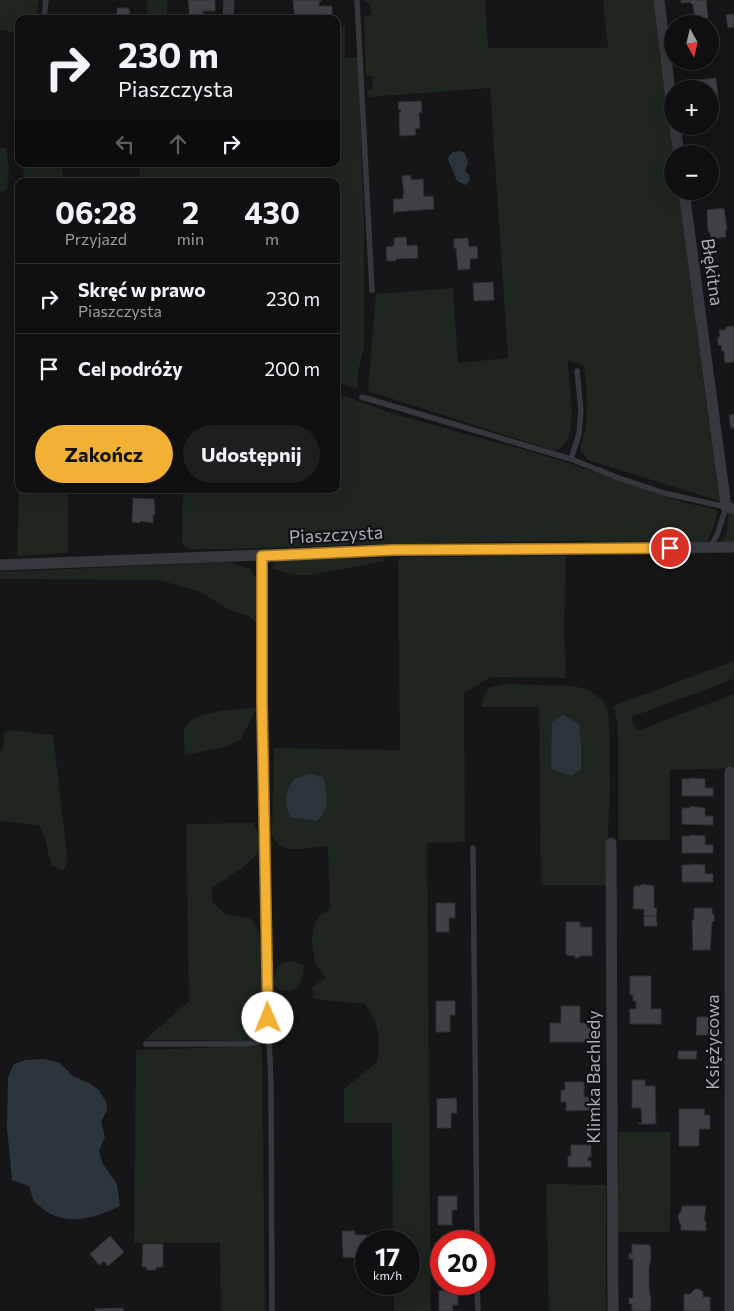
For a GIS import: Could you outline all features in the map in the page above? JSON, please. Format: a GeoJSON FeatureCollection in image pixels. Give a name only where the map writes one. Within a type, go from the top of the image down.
{"type":"FeatureCollection","features":[{"type":"Feature","properties":{"kind":"street"},"geometry":{"type":"LineString","coordinates":[[228,15],[229,0]]}},
{"type":"Feature","properties":{"kind":"street"},"geometry":{"type":"LineString","coordinates":[[659,0],[669,80]]}},
{"type":"Feature","properties":{"kind":"street","name":"Błękitna"},"geometry":{"type":"LineString","coordinates":[[685,200],[730,508]]}},
{"type":"Feature","properties":{"kind":"street","name":"Piaszczysta"},"geometry":{"type":"LineString","coordinates":[[0,565],[393,550],[734,547]]}},
{"type":"Feature","properties":{"kind":"street","name":"Księżycowa"},"geometry":{"type":"LineString","coordinates":[[730,772],[730,1311]]}},
{"type":"Feature","properties":{"kind":"street","name":"Klimka Bachledy"},"geometry":{"type":"LineString","coordinates":[[611,843],[613,1311]]}},
{"type":"Feature","properties":{"kind":"lane"},"geometry":{"type":"LineString","coordinates":[[44,15],[46,0]]}},
{"type":"Feature","properties":{"kind":"lane"},"geometry":{"type":"LineString","coordinates":[[357,0],[372,290]]}},
{"type":"Feature","properties":{"kind":"lane"},"geometry":{"type":"LineString","coordinates":[[571,458],[579,434],[581,410],[577,371]]}},
{"type":"Feature","properties":{"kind":"lane"},"geometry":{"type":"LineString","coordinates":[[362,397],[571,458],[616,477],[664,493],[730,508],[710,547]]}},
{"type":"Feature","properties":{"kind":"lane"},"geometry":{"type":"LineString","coordinates":[[262,556],[262,704],[271,1093],[272,1311]]}},
{"type":"Feature","properties":{"kind":"lane"},"geometry":{"type":"LineString","coordinates":[[473,848],[476,1230]]}},
{"type":"Feature","properties":{"kind":"lane"},"geometry":{"type":"LineString","coordinates":[[146,1044],[243,1044],[255,1043],[269,1038]]}},
{"type":"Feature","properties":{"kind":"lane"},"geometry":{"type":"LineString","coordinates":[[477,1295],[478,1311]]}},
{"type":"Feature","properties":{"kind":"shaded area"},"geometry":{"type":"Polygon","coordinates":[[[0,0],[39,0],[37,15],[15,15],[15,32],[0,30],[0,0]]]}},
{"type":"Feature","properties":{"kind":"shaded area"},"geometry":{"type":"Polygon","coordinates":[[[147,0],[167,0],[167,15],[147,15],[147,0]]]}},
{"type":"Feature","properties":{"kind":"shaded area"},"geometry":{"type":"Polygon","coordinates":[[[364,0],[485,0],[488,48],[608,48],[603,0],[654,0],[664,80],[664,135],[672,135],[673,145],[664,145],[664,200],[680,200],[719,501],[588,460],[580,449],[585,428],[587,398],[584,366],[568,360],[571,426],[564,444],[555,451],[368,391],[376,294],[453,288],[458,363],[508,358],[490,88],[368,97],[367,91],[372,88],[373,77],[366,75],[364,17],[371,14],[370,4],[364,0]]]}},
{"type":"Feature","properties":{"kind":"shaded area"},"geometry":{"type":"Polygon","coordinates":[[[345,25],[345,58],[358,57],[364,223],[364,346],[359,367],[357,389],[340,383],[340,178],[139,178],[140,167],[340,167],[340,26],[345,25]]]}},
{"type":"Feature","properties":{"kind":"shaded area"},"geometry":{"type":"Polygon","coordinates":[[[0,148],[6,148],[9,166],[7,189],[0,193],[0,148]]]}},
{"type":"Feature","properties":{"kind":"shaded area"},"geometry":{"type":"Polygon","coordinates":[[[460,151],[465,153],[468,163],[465,171],[469,175],[470,180],[466,185],[457,181],[448,159],[453,152],[460,151]]]}},
{"type":"Feature","properties":{"kind":"shaded area"},"geometry":{"type":"Polygon","coordinates":[[[23,167],[62,167],[63,178],[24,178],[23,167]]]}},
{"type":"Feature","properties":{"kind":"shaded area"},"geometry":{"type":"Polygon","coordinates":[[[340,394],[394,414],[560,460],[682,502],[717,510],[714,527],[706,542],[562,541],[228,549],[190,549],[182,544],[183,493],[340,493],[340,394]]]}},
{"type":"Feature","properties":{"kind":"shaded area"},"geometry":{"type":"Polygon","coordinates":[[[19,493],[68,493],[68,553],[17,556],[19,493]]]}},
{"type":"Feature","properties":{"kind":"shaded area"},"geometry":{"type":"Polygon","coordinates":[[[728,513],[734,515],[734,542],[722,542],[727,532],[728,513]]]}},
{"type":"Feature","properties":{"kind":"shaded area"},"geometry":{"type":"Polygon","coordinates":[[[566,556],[564,633],[566,678],[491,677],[464,693],[465,842],[427,843],[431,1311],[394,1311],[394,1295],[420,1295],[420,1230],[393,1230],[392,1123],[344,1123],[344,1089],[377,1062],[379,1038],[376,1025],[365,1004],[315,999],[312,987],[326,978],[315,964],[312,942],[314,923],[322,914],[330,909],[328,846],[288,849],[279,846],[272,835],[274,748],[400,750],[398,560],[402,557],[566,556]]]}},
{"type":"Feature","properties":{"kind":"shaded area"},"geometry":{"type":"Polygon","coordinates":[[[382,558],[386,561],[310,575],[291,574],[272,568],[276,561],[281,560],[382,558]]]}},
{"type":"Feature","properties":{"kind":"shaded area"},"geometry":{"type":"Polygon","coordinates":[[[229,562],[251,569],[256,579],[257,624],[249,616],[230,610],[200,592],[159,580],[0,579],[0,572],[229,562]]]}},
{"type":"Feature","properties":{"kind":"shaded area"},"geometry":{"type":"Polygon","coordinates":[[[734,661],[734,679],[631,717],[637,731],[734,694],[734,768],[670,770],[670,840],[618,840],[618,736],[613,706],[734,661]]]}},
{"type":"Feature","properties":{"kind":"shaded area"},"geometry":{"type":"Polygon","coordinates":[[[504,684],[574,686],[591,691],[603,701],[607,708],[610,786],[606,885],[541,885],[539,707],[481,707],[488,688],[504,684]]]}},
{"type":"Feature","properties":{"kind":"shaded area"},"geometry":{"type":"Polygon","coordinates":[[[257,708],[241,739],[228,746],[185,755],[184,731],[189,722],[206,714],[257,708]]]}},
{"type":"Feature","properties":{"kind":"shaded area"},"geometry":{"type":"Polygon","coordinates":[[[563,715],[579,724],[581,769],[571,776],[551,769],[552,722],[563,715]]]}},
{"type":"Feature","properties":{"kind":"shaded area"},"geometry":{"type":"Polygon","coordinates":[[[10,730],[53,735],[67,855],[67,865],[63,870],[52,866],[44,834],[39,825],[0,821],[0,752],[4,748],[4,734],[10,730]]]}},
{"type":"Feature","properties":{"kind":"shaded area"},"geometry":{"type":"Polygon","coordinates":[[[309,774],[323,777],[326,789],[326,806],[317,821],[290,817],[287,806],[287,793],[294,779],[309,774]]]}},
{"type":"Feature","properties":{"kind":"shaded area"},"geometry":{"type":"Polygon","coordinates":[[[254,823],[258,835],[258,852],[245,866],[212,888],[212,901],[225,914],[251,919],[257,928],[262,949],[264,1026],[261,1037],[249,1041],[145,1040],[189,1001],[186,824],[254,823]]]}},
{"type":"Feature","properties":{"kind":"shaded area"},"geometry":{"type":"Polygon","coordinates":[[[292,961],[304,965],[301,982],[295,989],[279,990],[274,984],[276,970],[279,965],[292,961]]]}},
{"type":"Feature","properties":{"kind":"shaded area"},"geometry":{"type":"Polygon","coordinates":[[[262,1046],[265,1311],[221,1311],[220,1243],[134,1243],[136,1050],[262,1046]]]}},
{"type":"Feature","properties":{"kind":"shaded area"},"geometry":{"type":"Polygon","coordinates":[[[44,1059],[60,1063],[73,1076],[99,1090],[107,1104],[107,1110],[101,1122],[105,1137],[99,1151],[103,1164],[117,1184],[120,1206],[91,1217],[81,1219],[61,1218],[52,1215],[36,1203],[29,1186],[12,1180],[7,1127],[8,1077],[14,1064],[25,1060],[44,1059]]]}},
{"type":"Feature","properties":{"kind":"shaded area"},"geometry":{"type":"Polygon","coordinates":[[[619,1132],[671,1132],[670,1232],[618,1232],[619,1132]]]}},
{"type":"Feature","properties":{"kind":"shaded area"},"geometry":{"type":"Polygon","coordinates":[[[546,1184],[606,1185],[606,1311],[549,1311],[546,1184]]]}},
{"type":"Feature","properties":{"kind":"building"},"geometry":{"type":"Polygon","coordinates":[[[188,0],[215,0],[215,11],[203,11],[203,15],[190,15],[188,0]]]}},
{"type":"Feature","properties":{"kind":"building"},"geometry":{"type":"Polygon","coordinates":[[[293,0],[322,0],[319,2],[319,6],[332,6],[332,15],[295,15],[293,0]]]}},
{"type":"Feature","properties":{"kind":"building"},"geometry":{"type":"Polygon","coordinates":[[[681,0],[706,0],[708,15],[694,15],[693,5],[690,2],[681,3],[681,0]]]}},
{"type":"Feature","properties":{"kind":"building"},"geometry":{"type":"Polygon","coordinates":[[[117,8],[129,8],[130,15],[117,15],[117,8]]]}},
{"type":"Feature","properties":{"kind":"building"},"geometry":{"type":"Polygon","coordinates":[[[734,14],[734,27],[728,28],[726,15],[734,14]]]}},
{"type":"Feature","properties":{"kind":"building"},"geometry":{"type":"Polygon","coordinates":[[[716,78],[716,80],[697,80],[716,78]]]}},
{"type":"Feature","properties":{"kind":"building"},"geometry":{"type":"Polygon","coordinates":[[[421,101],[422,113],[419,112],[420,128],[415,129],[416,135],[400,136],[399,113],[401,109],[399,110],[398,102],[421,101]]]}},
{"type":"Feature","properties":{"kind":"building"},"geometry":{"type":"Polygon","coordinates":[[[411,175],[411,180],[423,179],[424,197],[433,196],[434,209],[395,212],[394,214],[393,199],[403,199],[404,195],[402,176],[411,175]]]}},
{"type":"Feature","properties":{"kind":"building"},"geometry":{"type":"Polygon","coordinates":[[[724,208],[726,237],[711,239],[710,232],[708,232],[707,210],[724,208]]]}},
{"type":"Feature","properties":{"kind":"building"},"geometry":{"type":"Polygon","coordinates":[[[406,237],[407,246],[417,245],[418,258],[387,261],[386,247],[394,246],[394,238],[406,237]]]}},
{"type":"Feature","properties":{"kind":"building"},"geometry":{"type":"Polygon","coordinates":[[[468,238],[469,247],[477,246],[478,258],[470,259],[470,269],[458,270],[454,239],[468,238]]]}},
{"type":"Feature","properties":{"kind":"building"},"geometry":{"type":"Polygon","coordinates":[[[493,282],[494,300],[474,301],[473,283],[493,282]]]}},
{"type":"Feature","properties":{"kind":"building"},"geometry":{"type":"Polygon","coordinates":[[[734,326],[734,362],[725,363],[724,351],[722,351],[721,345],[718,345],[719,330],[726,330],[726,327],[734,326]]]}},
{"type":"Feature","properties":{"kind":"building"},"geometry":{"type":"Polygon","coordinates":[[[734,414],[734,428],[731,428],[729,415],[734,414]]]}},
{"type":"Feature","properties":{"kind":"building"},"geometry":{"type":"Polygon","coordinates":[[[133,498],[154,499],[155,515],[153,515],[153,523],[132,522],[133,498]]]}},
{"type":"Feature","properties":{"kind":"building"},"geometry":{"type":"Polygon","coordinates":[[[682,779],[705,779],[705,788],[713,788],[713,796],[682,796],[682,779]]]}},
{"type":"Feature","properties":{"kind":"building"},"geometry":{"type":"Polygon","coordinates":[[[690,806],[705,808],[705,816],[713,816],[713,825],[682,824],[682,808],[690,808],[690,806]]]}},
{"type":"Feature","properties":{"kind":"building"},"geometry":{"type":"Polygon","coordinates":[[[682,836],[705,836],[705,845],[713,845],[713,853],[682,853],[682,836]]]}},
{"type":"Feature","properties":{"kind":"building"},"geometry":{"type":"Polygon","coordinates":[[[682,865],[705,865],[705,874],[713,874],[713,882],[682,882],[682,865]]]}},
{"type":"Feature","properties":{"kind":"building"},"geometry":{"type":"Polygon","coordinates":[[[642,884],[654,886],[654,908],[657,908],[656,916],[644,916],[644,909],[633,909],[634,886],[642,884]]]}},
{"type":"Feature","properties":{"kind":"building"},"geometry":{"type":"Polygon","coordinates":[[[436,903],[455,903],[455,918],[449,918],[449,932],[436,932],[436,903]]]}},
{"type":"Feature","properties":{"kind":"building"},"geometry":{"type":"Polygon","coordinates":[[[694,908],[712,908],[714,921],[712,922],[710,950],[693,950],[692,920],[694,920],[694,908]]]}},
{"type":"Feature","properties":{"kind":"building"},"geometry":{"type":"Polygon","coordinates":[[[644,916],[656,916],[657,926],[644,926],[644,916]]]}},
{"type":"Feature","properties":{"kind":"building"},"geometry":{"type":"Polygon","coordinates":[[[566,922],[580,922],[580,927],[592,927],[592,956],[579,956],[579,958],[575,958],[575,956],[566,955],[566,922]]]}},
{"type":"Feature","properties":{"kind":"building"},"geometry":{"type":"Polygon","coordinates":[[[630,976],[651,976],[651,1009],[661,1009],[661,1024],[630,1024],[630,1009],[636,1009],[636,1001],[633,1001],[633,995],[630,995],[630,976]]]}},
{"type":"Feature","properties":{"kind":"building"},"geometry":{"type":"Polygon","coordinates":[[[436,1001],[455,1001],[455,1015],[450,1015],[450,1032],[436,1032],[436,1001]]]}},
{"type":"Feature","properties":{"kind":"building"},"geometry":{"type":"Polygon","coordinates":[[[561,1006],[580,1006],[580,1023],[587,1023],[587,1028],[594,1028],[593,1042],[550,1042],[550,1023],[561,1023],[561,1006]]]}},
{"type":"Feature","properties":{"kind":"building"},"geometry":{"type":"Polygon","coordinates":[[[697,1017],[715,1017],[715,1035],[696,1035],[697,1017]]]}},
{"type":"Feature","properties":{"kind":"building"},"geometry":{"type":"Polygon","coordinates":[[[678,1051],[697,1051],[696,1059],[678,1059],[678,1051]]]}},
{"type":"Feature","properties":{"kind":"building"},"geometry":{"type":"Polygon","coordinates":[[[632,1080],[645,1080],[645,1086],[655,1086],[656,1124],[638,1124],[642,1123],[641,1108],[632,1108],[632,1080]]]}},
{"type":"Feature","properties":{"kind":"building"},"geometry":{"type":"Polygon","coordinates":[[[565,1082],[584,1082],[584,1097],[593,1097],[593,1110],[566,1111],[566,1102],[561,1102],[561,1090],[565,1090],[565,1082]]]}},
{"type":"Feature","properties":{"kind":"building"},"geometry":{"type":"Polygon","coordinates":[[[456,1098],[457,1113],[451,1113],[451,1128],[437,1128],[437,1099],[456,1098]]]}},
{"type":"Feature","properties":{"kind":"building"},"geometry":{"type":"Polygon","coordinates":[[[679,1109],[705,1109],[704,1115],[710,1115],[710,1129],[699,1129],[699,1146],[679,1146],[679,1109]]]}},
{"type":"Feature","properties":{"kind":"building"},"geometry":{"type":"Polygon","coordinates":[[[571,1145],[591,1145],[591,1157],[588,1157],[588,1161],[591,1161],[591,1167],[568,1167],[571,1145]]]}},
{"type":"Feature","properties":{"kind":"building"},"geometry":{"type":"Polygon","coordinates":[[[438,1196],[457,1196],[457,1210],[452,1210],[452,1225],[438,1225],[438,1196]]]}},
{"type":"Feature","properties":{"kind":"building"},"geometry":{"type":"Polygon","coordinates":[[[682,1206],[706,1206],[704,1221],[706,1221],[706,1231],[681,1230],[678,1217],[682,1206]]]}},
{"type":"Feature","properties":{"kind":"building"},"geometry":{"type":"Polygon","coordinates":[[[342,1231],[355,1231],[355,1258],[343,1257],[342,1231]]]}},
{"type":"Feature","properties":{"kind":"building"},"geometry":{"type":"Polygon","coordinates":[[[110,1236],[124,1252],[108,1266],[104,1261],[99,1265],[90,1254],[110,1236]]]}},
{"type":"Feature","properties":{"kind":"building"},"geometry":{"type":"Polygon","coordinates":[[[143,1244],[163,1244],[163,1267],[156,1267],[156,1270],[147,1270],[147,1267],[142,1267],[143,1244]]]}},
{"type":"Feature","properties":{"kind":"building"},"geometry":{"type":"Polygon","coordinates":[[[632,1244],[650,1245],[650,1311],[632,1311],[632,1304],[629,1304],[629,1298],[633,1298],[633,1259],[629,1259],[629,1253],[632,1254],[632,1244]]]}},
{"type":"Feature","properties":{"kind":"building"},"geometry":{"type":"Polygon","coordinates":[[[695,1289],[703,1292],[703,1297],[710,1297],[710,1311],[684,1311],[684,1294],[690,1294],[695,1289]]]}},
{"type":"Feature","properties":{"kind":"building"},"geometry":{"type":"Polygon","coordinates":[[[439,1295],[458,1295],[458,1305],[452,1305],[453,1311],[439,1311],[439,1295]]]}},
{"type":"Feature","properties":{"kind":"building"},"geometry":{"type":"Polygon","coordinates":[[[123,1308],[123,1311],[95,1311],[95,1309],[123,1308]]]}},
{"type":"Feature","properties":{"kind":"route"},"geometry":{"type":"LineString","coordinates":[[268,1018],[262,704],[262,556],[393,550],[670,548]]}}]}
